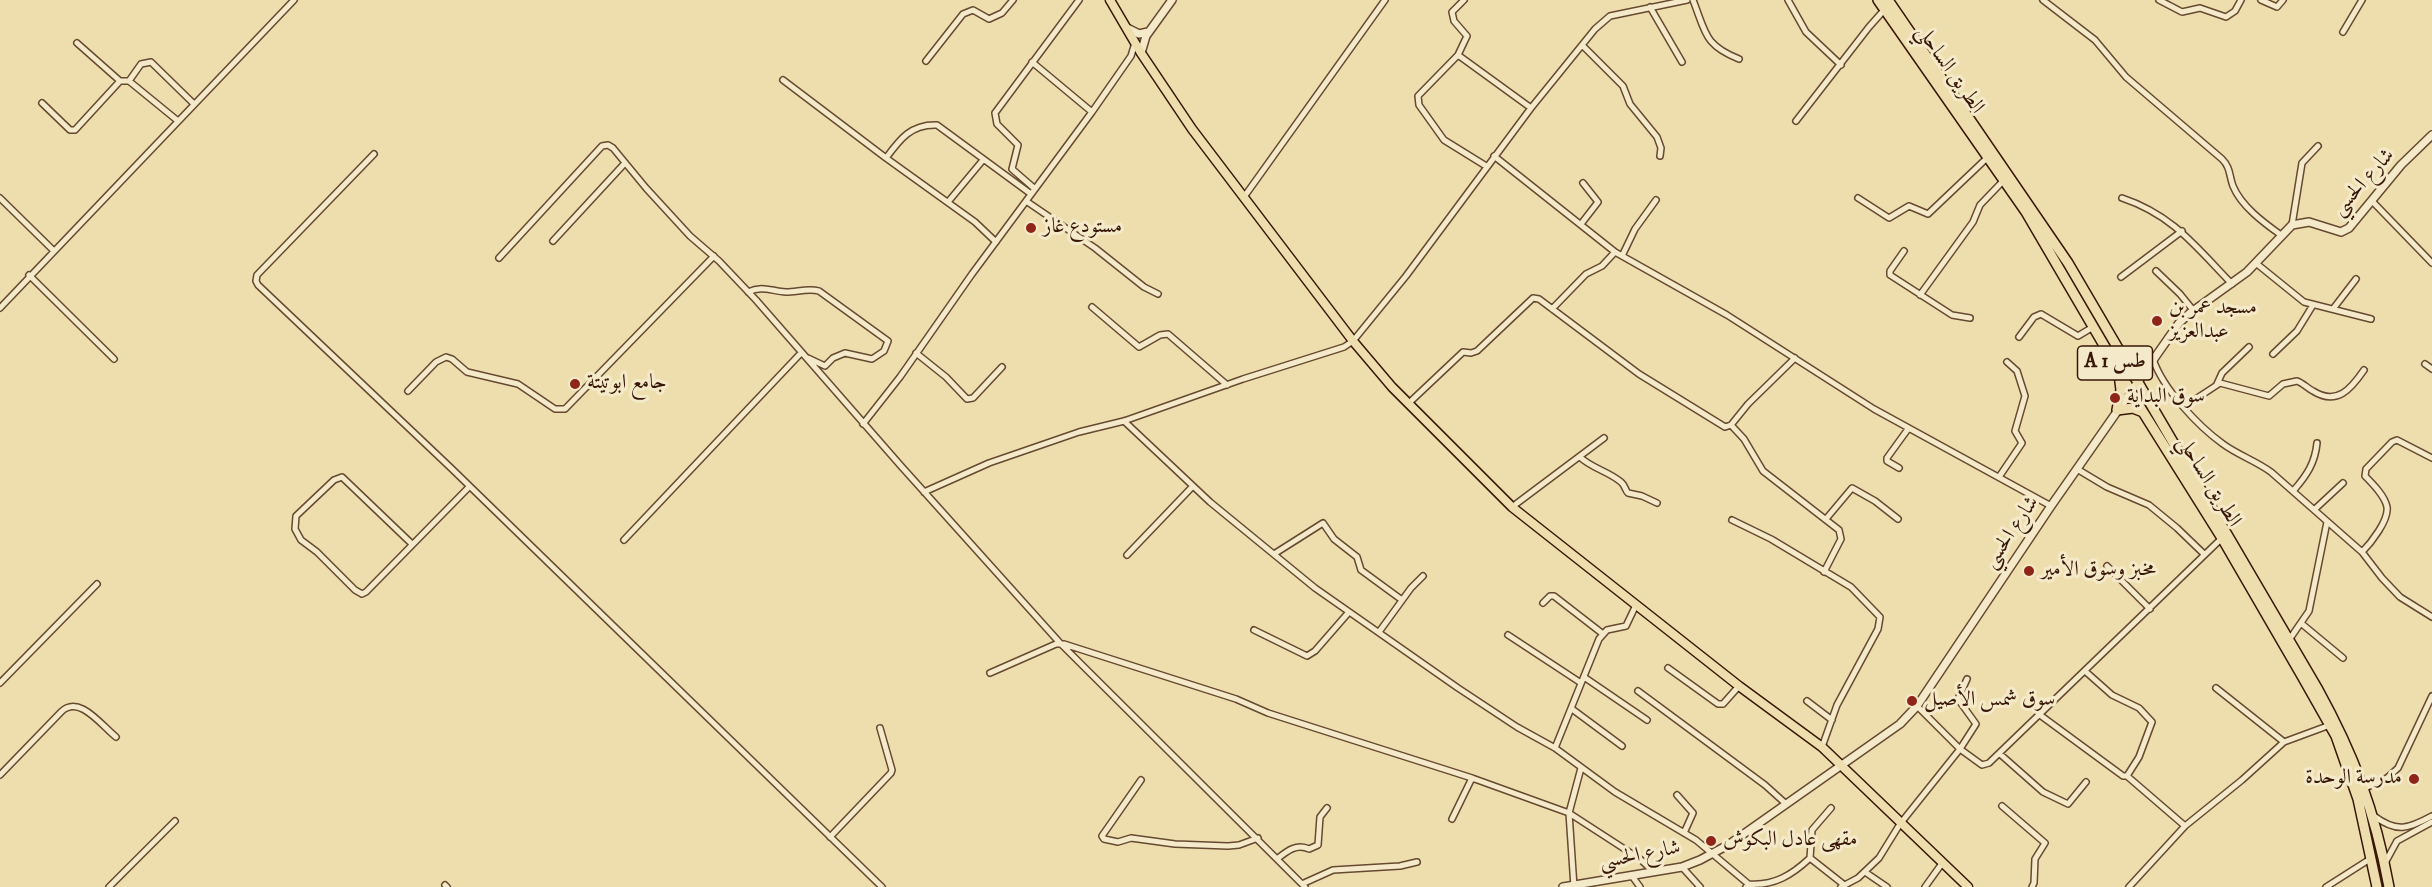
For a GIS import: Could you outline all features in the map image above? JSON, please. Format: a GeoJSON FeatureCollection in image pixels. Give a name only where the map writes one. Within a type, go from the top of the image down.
{"type":"FeatureCollection","features":[{"type":"Feature","properties":{"kind":"highway","name":"الطريق الساحلي"},"geometry":{"type":"LineString","coordinates":[[1878,0],[1887,5],[2051,236],[2138,380],[2289,640],[2341,732],[2365,788],[2374,816],[2389,887]]}},
{"type":"Feature","properties":{"kind":"highway","name":"الطريق الساحلي"},"geometry":{"type":"LineString","coordinates":[[1887,5],[2026,212],[2095,326],[2143,412],[2222,538],[2330,725],[2358,800],[2377,887]]}},
{"type":"Feature","properties":{"kind":"highway"},"geometry":{"type":"LineString","coordinates":[[2118,369],[2121,390],[2117,410],[2133,408],[2143,412]]}},
{"type":"Feature","properties":{"kind":"main road"},"geometry":{"type":"LineString","coordinates":[[1110,0],[1141,53],[1192,129],[1353,341],[1392,387],[1410,402],[1512,507],[1740,686],[1822,747],[1968,887]]}},
{"type":"Feature","properties":{"kind":"street"},"geometry":{"type":"LineString","coordinates":[[0,308],[29,275],[294,0]]}},
{"type":"Feature","properties":{"kind":"street"},"geometry":{"type":"LineString","coordinates":[[926,61],[968,11],[978,12],[989,19],[996,18],[1013,0]]}},
{"type":"Feature","properties":{"kind":"street"},"geometry":{"type":"LineString","coordinates":[[1035,189],[1013,172],[1011,165],[1018,146],[997,124],[994,117],[998,108],[1078,0]]}},
{"type":"Feature","properties":{"kind":"street"},"geometry":{"type":"LineString","coordinates":[[1141,53],[1148,32],[1172,0]]}},
{"type":"Feature","properties":{"kind":"street"},"geometry":{"type":"LineString","coordinates":[[1244,197],[1385,0]]}},
{"type":"Feature","properties":{"kind":"street"},"geometry":{"type":"LineString","coordinates":[[1464,0],[1452,12],[1454,21],[1467,36],[1458,55],[1417,100],[1444,140],[1486,166]]}},
{"type":"Feature","properties":{"kind":"street"},"geometry":{"type":"LineString","coordinates":[[924,492],[988,463],[1078,432],[1124,421],[1344,347],[1353,341],[1406,276],[1486,166],[1595,29],[1610,16],[1687,0]]}},
{"type":"Feature","properties":{"kind":"street"},"geometry":{"type":"LineString","coordinates":[[1694,0],[1709,39],[1720,51],[1739,59]]}},
{"type":"Feature","properties":{"kind":"street"},"geometry":{"type":"LineString","coordinates":[[1788,0],[1806,32],[1841,65]]}},
{"type":"Feature","properties":{"kind":"street"},"geometry":{"type":"LineString","coordinates":[[2043,0],[2094,40],[2126,76],[2222,159],[2229,168],[2235,190],[2253,212],[2281,235]]}},
{"type":"Feature","properties":{"kind":"street"},"geometry":{"type":"LineString","coordinates":[[2159,0],[2182,12],[2200,8],[2226,17],[2235,11],[2241,0]]}},
{"type":"Feature","properties":{"kind":"street"},"geometry":{"type":"LineString","coordinates":[[2261,0],[2277,7],[2283,0]]}},
{"type":"Feature","properties":{"kind":"street"},"geometry":{"type":"LineString","coordinates":[[2343,32],[2362,0]]}},
{"type":"Feature","properties":{"kind":"street"},"geometry":{"type":"LineString","coordinates":[[1796,121],[1887,5]]}},
{"type":"Feature","properties":{"kind":"street"},"geometry":{"type":"LineString","coordinates":[[1650,7],[1682,63]]}},
{"type":"Feature","properties":{"kind":"street"},"geometry":{"type":"LineString","coordinates":[[1126,28],[1136,33],[1148,32]]}},
{"type":"Feature","properties":{"kind":"street"},"geometry":{"type":"LineString","coordinates":[[77,43],[120,81],[129,81],[178,121]]}},
{"type":"Feature","properties":{"kind":"street"},"geometry":{"type":"LineString","coordinates":[[863,424],[877,409],[1092,112],[1131,56],[1135,43]]}},
{"type":"Feature","properties":{"kind":"street"},"geometry":{"type":"LineString","coordinates":[[1582,45],[1623,86],[1630,104],[1657,137],[1661,148],[1660,156]]}},
{"type":"Feature","properties":{"kind":"street"},"geometry":{"type":"LineString","coordinates":[[1458,55],[1531,108]]}},
{"type":"Feature","properties":{"kind":"street"},"geometry":{"type":"LineString","coordinates":[[129,81],[141,64],[151,62],[194,104]]}},
{"type":"Feature","properties":{"kind":"street"},"geometry":{"type":"LineString","coordinates":[[1032,62],[1092,112]]}},
{"type":"Feature","properties":{"kind":"street"},"geometry":{"type":"LineString","coordinates":[[783,80],[981,227],[996,242]]}},
{"type":"Feature","properties":{"kind":"street"},"geometry":{"type":"LineString","coordinates":[[42,103],[70,130],[75,130],[120,81]]}},
{"type":"Feature","properties":{"kind":"street"},"geometry":{"type":"LineString","coordinates":[[886,158],[908,132],[933,125],[940,127],[1031,195]]}},
{"type":"Feature","properties":{"kind":"street","name":"شارع الحسي"},"geometry":{"type":"LineString","coordinates":[[1563,887],[1682,867],[1713,854],[1900,724],[1917,706],[2051,506],[2175,328],[2193,310],[2257,264],[2292,225],[2309,222],[2341,232],[2355,223],[2402,165],[2432,135]]}},
{"type":"Feature","properties":{"kind":"street"},"geometry":{"type":"LineString","coordinates":[[499,258],[602,146],[608,145],[613,148],[690,236],[714,256],[748,291],[863,424],[1060,643],[1304,885],[1333,870],[1400,866],[1417,862]]}},
{"type":"Feature","properties":{"kind":"street"},"geometry":{"type":"LineString","coordinates":[[2292,225],[2302,163],[2318,146]]}},
{"type":"Feature","properties":{"kind":"street"},"geometry":{"type":"LineString","coordinates":[[374,154],[257,275],[256,281],[882,887]]}},
{"type":"Feature","properties":{"kind":"street"},"geometry":{"type":"LineString","coordinates":[[1494,156],[1615,252],[1708,304],[1908,429],[2051,506]]}},
{"type":"Feature","properties":{"kind":"street"},"geometry":{"type":"LineString","coordinates":[[1858,198],[1888,218],[1909,206],[1928,214],[1988,157]]}},
{"type":"Feature","properties":{"kind":"street"},"geometry":{"type":"LineString","coordinates":[[948,202],[983,160]]}},
{"type":"Feature","properties":{"kind":"street"},"geometry":{"type":"LineString","coordinates":[[553,241],[626,163]]}},
{"type":"Feature","properties":{"kind":"street"},"geometry":{"type":"LineString","coordinates":[[1920,295],[1973,222],[1980,205],[2004,180]]}},
{"type":"Feature","properties":{"kind":"street"},"geometry":{"type":"LineString","coordinates":[[1581,224],[1598,202],[1583,183]]}},
{"type":"Feature","properties":{"kind":"street"},"geometry":{"type":"LineString","coordinates":[[0,198],[54,251]]}},
{"type":"Feature","properties":{"kind":"street"},"geometry":{"type":"LineString","coordinates":[[2122,198],[2140,204],[2182,231],[2232,284]]}},
{"type":"Feature","properties":{"kind":"street"},"geometry":{"type":"LineString","coordinates":[[1623,256],[1635,230],[1656,200]]}},
{"type":"Feature","properties":{"kind":"street"},"geometry":{"type":"LineString","coordinates":[[1026,201],[1095,248],[1144,287],[1158,294]]}},
{"type":"Feature","properties":{"kind":"street"},"geometry":{"type":"LineString","coordinates":[[2372,201],[2432,263]]}},
{"type":"Feature","properties":{"kind":"street"},"geometry":{"type":"LineString","coordinates":[[2121,277],[2182,231]]}},
{"type":"Feature","properties":{"kind":"street"},"geometry":{"type":"LineString","coordinates":[[1904,251],[1890,271],[1890,275],[1952,315],[1970,318]]}},
{"type":"Feature","properties":{"kind":"street"},"geometry":{"type":"LineString","coordinates":[[1552,309],[1586,274],[1602,266],[1615,252]]}},
{"type":"Feature","properties":{"kind":"street"},"geometry":{"type":"LineString","coordinates":[[408,390],[436,362],[446,357],[452,359],[467,372],[518,384],[555,409],[565,409],[714,256]]}},
{"type":"Feature","properties":{"kind":"street"},"geometry":{"type":"LineString","coordinates":[[2257,264],[2304,302],[2371,319]]}},
{"type":"Feature","properties":{"kind":"street"},"geometry":{"type":"LineString","coordinates":[[2156,271],[2193,310]]}},
{"type":"Feature","properties":{"kind":"street"},"geometry":{"type":"LineString","coordinates":[[29,275],[114,359]]}},
{"type":"Feature","properties":{"kind":"street"},"geometry":{"type":"LineString","coordinates":[[2332,309],[2356,279]]}},
{"type":"Feature","properties":{"kind":"street"},"geometry":{"type":"LineString","coordinates":[[748,291],[759,287],[788,292],[819,291],[888,342],[884,351],[872,359],[845,353],[833,358],[825,366],[804,355]]}},
{"type":"Feature","properties":{"kind":"street"},"geometry":{"type":"LineString","coordinates":[[1410,402],[1464,352],[1477,351],[1531,299],[1539,299],[1653,384],[1689,403],[1725,427],[1731,425],[1748,404],[1795,358]]}},
{"type":"Feature","properties":{"kind":"street"},"geometry":{"type":"LineString","coordinates":[[2273,354],[2301,325],[2313,305]]}},
{"type":"Feature","properties":{"kind":"street"},"geometry":{"type":"LineString","coordinates":[[1092,307],[1138,347],[1160,335],[1168,334],[1227,385]]}},
{"type":"Feature","properties":{"kind":"street"},"geometry":{"type":"LineString","coordinates":[[2019,337],[2034,317],[2041,314],[2078,336],[2095,326]]}},
{"type":"Feature","properties":{"kind":"street"},"geometry":{"type":"LineString","coordinates":[[2217,384],[2222,373],[2248,347]]}},
{"type":"Feature","properties":{"kind":"street"},"geometry":{"type":"LineString","coordinates":[[916,353],[967,399],[973,398],[1002,367]]}},
{"type":"Feature","properties":{"kind":"street"},"geometry":{"type":"LineString","coordinates":[[624,540],[804,355]]}},
{"type":"Feature","properties":{"kind":"street"},"geometry":{"type":"LineString","coordinates":[[2153,359],[2160,375],[2200,425],[2223,444],[2255,460],[2294,490],[2362,552],[2392,590],[2432,617]]}},
{"type":"Feature","properties":{"kind":"street"},"geometry":{"type":"LineString","coordinates":[[1999,477],[2022,446],[2015,431],[2025,396],[2017,371],[2007,362]]}},
{"type":"Feature","properties":{"kind":"street"},"geometry":{"type":"LineString","coordinates":[[2425,364],[2432,369]]}},
{"type":"Feature","properties":{"kind":"street"},"geometry":{"type":"LineString","coordinates":[[2185,406],[2217,384],[2227,383],[2269,396],[2283,384],[2297,381],[2322,395],[2346,393],[2364,370]]}},
{"type":"Feature","properties":{"kind":"street"},"geometry":{"type":"LineString","coordinates":[[1124,421],[1193,486],[1274,554],[1349,612],[1517,727],[1555,748],[1615,792],[1684,832],[1749,886],[1774,882],[1788,875],[1810,858],[1813,844],[1811,832],[1831,808]]}},
{"type":"Feature","properties":{"kind":"street"},"geometry":{"type":"LineString","coordinates":[[1731,425],[1744,439],[1763,471],[1839,530],[1841,539],[1824,572]]}},
{"type":"Feature","properties":{"kind":"street"},"geometry":{"type":"LineString","coordinates":[[1899,468],[1887,461],[1887,458],[1908,429]]}},
{"type":"Feature","properties":{"kind":"street"},"geometry":{"type":"LineString","coordinates":[[1512,507],[1604,438]]}},
{"type":"Feature","properties":{"kind":"street"},"geometry":{"type":"LineString","coordinates":[[2362,552],[2376,536],[2387,507],[2376,488],[2365,476],[2366,469],[2392,442],[2397,440],[2432,458]]}},
{"type":"Feature","properties":{"kind":"street"},"geometry":{"type":"LineString","coordinates":[[2294,490],[2307,476],[2316,458],[2317,443]]}},
{"type":"Feature","properties":{"kind":"street"},"geometry":{"type":"LineString","coordinates":[[1580,457],[1622,483],[1628,494],[1642,496],[1657,503]]}},
{"type":"Feature","properties":{"kind":"street"},"geometry":{"type":"LineString","coordinates":[[2077,469],[2107,487],[2149,505],[2172,523],[2204,554]]}},
{"type":"Feature","properties":{"kind":"street"},"geometry":{"type":"LineString","coordinates":[[412,544],[342,477],[334,480],[312,500],[296,516],[294,522],[297,535],[301,540],[362,594],[412,544],[469,487]]}},
{"type":"Feature","properties":{"kind":"street"},"geometry":{"type":"LineString","coordinates":[[2315,509],[2343,483]]}},
{"type":"Feature","properties":{"kind":"street"},"geometry":{"type":"LineString","coordinates":[[1127,555],[1193,486]]}},
{"type":"Feature","properties":{"kind":"street"},"geometry":{"type":"LineString","coordinates":[[1826,519],[1852,488],[1875,501],[1898,519]]}},
{"type":"Feature","properties":{"kind":"street"},"geometry":{"type":"LineString","coordinates":[[1732,520],[1851,587],[1868,602],[1881,620],[1837,705],[1822,747]]}},
{"type":"Feature","properties":{"kind":"street"},"geometry":{"type":"LineString","coordinates":[[2289,640],[2309,611],[2327,522]]}},
{"type":"Feature","properties":{"kind":"street"},"geometry":{"type":"LineString","coordinates":[[1274,554],[1323,523],[1334,539],[1357,558],[1361,570],[1402,600]]}},
{"type":"Feature","properties":{"kind":"street"},"geometry":{"type":"LineString","coordinates":[[1917,706],[1960,749],[1983,765],[2000,754],[2222,538]]}},
{"type":"Feature","properties":{"kind":"street"},"geometry":{"type":"LineString","coordinates":[[2107,566],[2150,609]]}},
{"type":"Feature","properties":{"kind":"street"},"geometry":{"type":"LineString","coordinates":[[1379,632],[1402,600],[1424,576]]}},
{"type":"Feature","properties":{"kind":"street"},"geometry":{"type":"LineString","coordinates":[[0,683],[97,584]]}},
{"type":"Feature","properties":{"kind":"street"},"geometry":{"type":"LineString","coordinates":[[1543,603],[1550,596],[1554,596],[1603,634]]}},
{"type":"Feature","properties":{"kind":"street"},"geometry":{"type":"LineString","coordinates":[[1555,748],[1603,634],[1607,630],[1626,626],[1635,604]]}},
{"type":"Feature","properties":{"kind":"street"},"geometry":{"type":"LineString","coordinates":[[1254,630],[1307,656],[1315,651],[1349,612]]}},
{"type":"Feature","properties":{"kind":"street"},"geometry":{"type":"LineString","coordinates":[[2302,624],[2343,657]]}},
{"type":"Feature","properties":{"kind":"street"},"geometry":{"type":"LineString","coordinates":[[1508,635],[1581,683]]}},
{"type":"Feature","properties":{"kind":"street"},"geometry":{"type":"LineString","coordinates":[[990,673],[1060,643],[1472,778],[1569,813],[1640,860],[1654,872]]}},
{"type":"Feature","properties":{"kind":"street"},"geometry":{"type":"LineString","coordinates":[[1668,668],[1718,704],[1723,704],[1740,686]]}},
{"type":"Feature","properties":{"kind":"street"},"geometry":{"type":"LineString","coordinates":[[2085,671],[2112,695],[2139,708],[2152,722],[2139,757],[2127,776]]}},
{"type":"Feature","properties":{"kind":"street"},"geometry":{"type":"LineString","coordinates":[[1584,676],[1647,720]]}},
{"type":"Feature","properties":{"kind":"street"},"geometry":{"type":"LineString","coordinates":[[1810,858],[1842,886],[1848,885],[1879,858],[1900,824],[1960,749],[1976,724],[1958,699],[1966,679]]}},
{"type":"Feature","properties":{"kind":"street"},"geometry":{"type":"LineString","coordinates":[[2216,687],[2284,742]]}},
{"type":"Feature","properties":{"kind":"street"},"geometry":{"type":"LineString","coordinates":[[1638,691],[1765,785],[1785,803]]}},
{"type":"Feature","properties":{"kind":"street"},"geometry":{"type":"LineString","coordinates":[[2365,788],[2386,778],[2398,768],[2432,696]]}},
{"type":"Feature","properties":{"kind":"street"},"geometry":{"type":"LineString","coordinates":[[1807,700],[1832,720]]}},
{"type":"Feature","properties":{"kind":"street"},"geometry":{"type":"LineString","coordinates":[[0,775],[60,712],[70,705],[80,706],[116,738]]}},
{"type":"Feature","properties":{"kind":"street"},"geometry":{"type":"LineString","coordinates":[[1572,710],[1622,746]]}},
{"type":"Feature","properties":{"kind":"street"},"geometry":{"type":"LineString","coordinates":[[2040,716],[2123,776],[2127,776],[2185,826]]}},
{"type":"Feature","properties":{"kind":"street"},"geometry":{"type":"LineString","coordinates":[[2129,887],[2185,826],[2284,742],[2330,725]]}},
{"type":"Feature","properties":{"kind":"street"},"geometry":{"type":"LineString","coordinates":[[830,837],[891,773],[880,728]]}},
{"type":"Feature","properties":{"kind":"street"},"geometry":{"type":"LineString","coordinates":[[2000,754],[2043,792],[2068,804],[2086,782]]}},
{"type":"Feature","properties":{"kind":"street"},"geometry":{"type":"LineString","coordinates":[[1574,886],[1569,813],[1581,768]]}},
{"type":"Feature","properties":{"kind":"street"},"geometry":{"type":"LineString","coordinates":[[1452,819],[1472,778]]}},
{"type":"Feature","properties":{"kind":"street"},"geometry":{"type":"LineString","coordinates":[[1141,780],[1102,836],[1104,839],[1118,842],[1131,838],[1175,844],[1228,846],[1239,845],[1258,838]]}},
{"type":"Feature","properties":{"kind":"street"},"geometry":{"type":"LineString","coordinates":[[1677,795],[1693,813],[1684,832]]}},
{"type":"Feature","properties":{"kind":"street"},"geometry":{"type":"LineString","coordinates":[[2002,806],[2045,843],[2035,859],[2032,887]]}},
{"type":"Feature","properties":{"kind":"street"},"geometry":{"type":"LineString","coordinates":[[1277,859],[1287,850],[1304,847],[1310,849],[1318,845],[1320,817],[1327,808]]}},
{"type":"Feature","properties":{"kind":"street"},"geometry":{"type":"LineString","coordinates":[[2374,816],[2389,826],[2402,828],[2432,816]]}},
{"type":"Feature","properties":{"kind":"street"},"geometry":{"type":"LineString","coordinates":[[109,887],[175,821]]}},
{"type":"Feature","properties":{"kind":"street"},"geometry":{"type":"LineString","coordinates":[[2385,864],[2397,841],[2432,822]]}},
{"type":"Feature","properties":{"kind":"street"},"geometry":{"type":"LineString","coordinates":[[2326,887],[2372,858]]}},
{"type":"Feature","properties":{"kind":"street"},"geometry":{"type":"LineString","coordinates":[[1925,887],[1943,862]]}},
{"type":"Feature","properties":{"kind":"street"},"geometry":{"type":"LineString","coordinates":[[1682,867],[1700,887]]}},
{"type":"Feature","properties":{"kind":"street"},"geometry":{"type":"LineString","coordinates":[[1865,872],[1887,887]]}},
{"type":"Feature","properties":{"kind":"street"},"geometry":{"type":"LineString","coordinates":[[1632,876],[1640,887]]}},
{"type":"Feature","properties":{"kind":"place","name":"مستودع غاز"},"geometry":{"type":"Point","coordinates":[1031,228]}},
{"type":"Feature","properties":{"kind":"place","name":"مسجد عمر بن عبدالعزيز"},"geometry":{"type":"Point","coordinates":[2157,321]}},
{"type":"Feature","properties":{"kind":"place","name":"جامع ابوتيتة"},"geometry":{"type":"Point","coordinates":[575,384]}},
{"type":"Feature","properties":{"kind":"place","name":"سوق البداية"},"geometry":{"type":"Point","coordinates":[2115,398]}},
{"type":"Feature","properties":{"kind":"place","name":"مخبز وسوق الأمير"},"geometry":{"type":"Point","coordinates":[2029,571]}},
{"type":"Feature","properties":{"kind":"place","name":"سوق شمس الأصيل"},"geometry":{"type":"Point","coordinates":[1912,701]}},
{"type":"Feature","properties":{"kind":"place","name":"مدرسة الوحدة"},"geometry":{"type":"Point","coordinates":[2414,779]}},
{"type":"Feature","properties":{"kind":"place","name":"مقهى عادل البكوش"},"geometry":{"type":"Point","coordinates":[1711,841]}}]}
